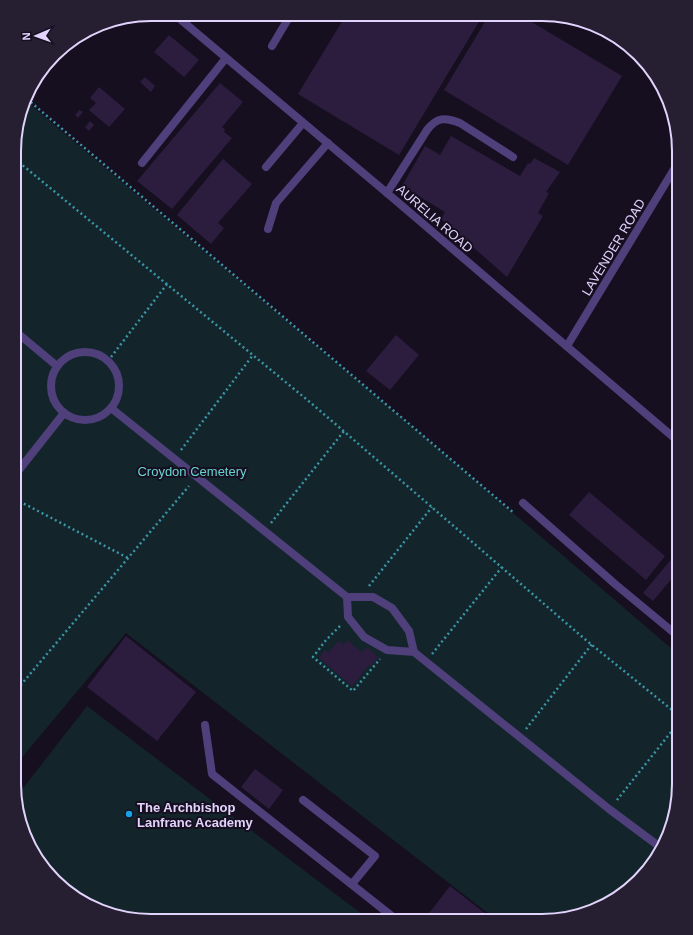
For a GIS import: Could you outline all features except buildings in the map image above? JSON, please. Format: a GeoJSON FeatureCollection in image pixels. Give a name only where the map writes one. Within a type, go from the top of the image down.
{"type":"FeatureCollection","features":[{"type":"Feature","properties":{"kind":"street","name":"AURELIA ROAD"},"geometry":{"type":"LineString","coordinates":[[182,21],[672,436]]}},
{"type":"Feature","properties":{"kind":"street"},"geometry":{"type":"LineString","coordinates":[[272,46],[287,21]]}},
{"type":"Feature","properties":{"kind":"street"},"geometry":{"type":"LineString","coordinates":[[142,163],[226,58]]}},
{"type":"Feature","properties":{"kind":"street"},"geometry":{"type":"LineString","coordinates":[[387,193],[427,130],[437,120],[451,119],[513,157]]}},
{"type":"Feature","properties":{"kind":"street"},"geometry":{"type":"LineString","coordinates":[[266,167],[303,123]]}},
{"type":"Feature","properties":{"kind":"street"},"geometry":{"type":"LineString","coordinates":[[268,229],[276,203],[328,143]]}},
{"type":"Feature","properties":{"kind":"street","name":"LAVENDER ROAD"},"geometry":{"type":"LineString","coordinates":[[567,346],[672,173]]}},
{"type":"Feature","properties":{"kind":"street"},"geometry":{"type":"LineString","coordinates":[[21,336],[57,366]]}},
{"type":"Feature","properties":{"kind":"street"},"geometry":{"type":"LineString","coordinates":[[86,352],[96,354],[108,361],[118,377],[119,388],[117,398],[111,408],[103,415],[94,419],[84,420],[73,418],[64,413],[57,405],[51,386],[53,375],[57,366],[65,358],[75,353],[86,352]]}},
{"type":"Feature","properties":{"kind":"street"},"geometry":{"type":"LineString","coordinates":[[111,408],[347,597],[373,597],[392,608],[409,631],[414,652]]}},
{"type":"Feature","properties":{"kind":"street"},"geometry":{"type":"LineString","coordinates":[[21,467],[64,413]]}},
{"type":"Feature","properties":{"kind":"street"},"geometry":{"type":"LineString","coordinates":[[523,503],[615,584],[672,631]]}},
{"type":"Feature","properties":{"kind":"street"},"geometry":{"type":"LineString","coordinates":[[347,597],[348,617],[364,637],[387,650],[414,652],[609,809],[657,845]]}},
{"type":"Feature","properties":{"kind":"street"},"geometry":{"type":"LineString","coordinates":[[205,725],[212,774],[389,914]]}},
{"type":"Feature","properties":{"kind":"street"},"geometry":{"type":"LineString","coordinates":[[303,800],[375,856],[352,884]]}},
{"type":"Feature","properties":{"kind":"path"},"geometry":{"type":"LineString","coordinates":[[31,102],[514,513]]}},
{"type":"Feature","properties":{"kind":"path"},"geometry":{"type":"LineString","coordinates":[[21,163],[344,431],[592,644],[672,710]]}},
{"type":"Feature","properties":{"kind":"path"},"geometry":{"type":"LineString","coordinates":[[108,361],[167,284]]}},
{"type":"Feature","properties":{"kind":"path"},"geometry":{"type":"LineString","coordinates":[[175,459],[253,355]]}},
{"type":"Feature","properties":{"kind":"path"},"geometry":{"type":"LineString","coordinates":[[265,531],[344,431]]}},
{"type":"Feature","properties":{"kind":"path"},"geometry":{"type":"LineString","coordinates":[[21,685],[197,477]]}},
{"type":"Feature","properties":{"kind":"path"},"geometry":{"type":"LineString","coordinates":[[21,503],[128,558]]}},
{"type":"Feature","properties":{"kind":"path"},"geometry":{"type":"LineString","coordinates":[[360,597],[432,507]]}},
{"type":"Feature","properties":{"kind":"path"},"geometry":{"type":"LineString","coordinates":[[426,662],[502,567]]}},
{"type":"Feature","properties":{"kind":"path"},"geometry":{"type":"LineString","coordinates":[[348,617],[326,640],[313,657],[353,691],[387,650]]}},
{"type":"Feature","properties":{"kind":"path"},"geometry":{"type":"LineString","coordinates":[[519,737],[592,644]]}},
{"type":"Feature","properties":{"kind":"path"},"geometry":{"type":"LineString","coordinates":[[609,809],[672,731]]}},
{"type":"Feature","properties":{"kind":"green space","name":"Croydon Cemetery"},"geometry":{"type":"Polygon","coordinates":[[[30,104],[414,428],[672,649],[672,792],[665,826],[659,841],[640,870],[628,882],[599,901],[575,910],[559,913],[489,914],[126,633],[21,759],[21,151],[25,118],[30,104]]]}},
{"type":"Feature","properties":{"kind":"green space","name":"The Archbishop Lanfranc Academy"},"geometry":{"type":"Polygon","coordinates":[[[87,706],[362,914],[151,914],[118,910],[101,904],[79,892],[65,882],[53,870],[43,856],[34,841],[28,826],[21,791],[87,706]]]}},
{"type":"Feature","properties":{"kind":"place","name":"The Archbishop Lanfranc Academy"},"geometry":{"type":"Point","coordinates":[129,814]}}]}
